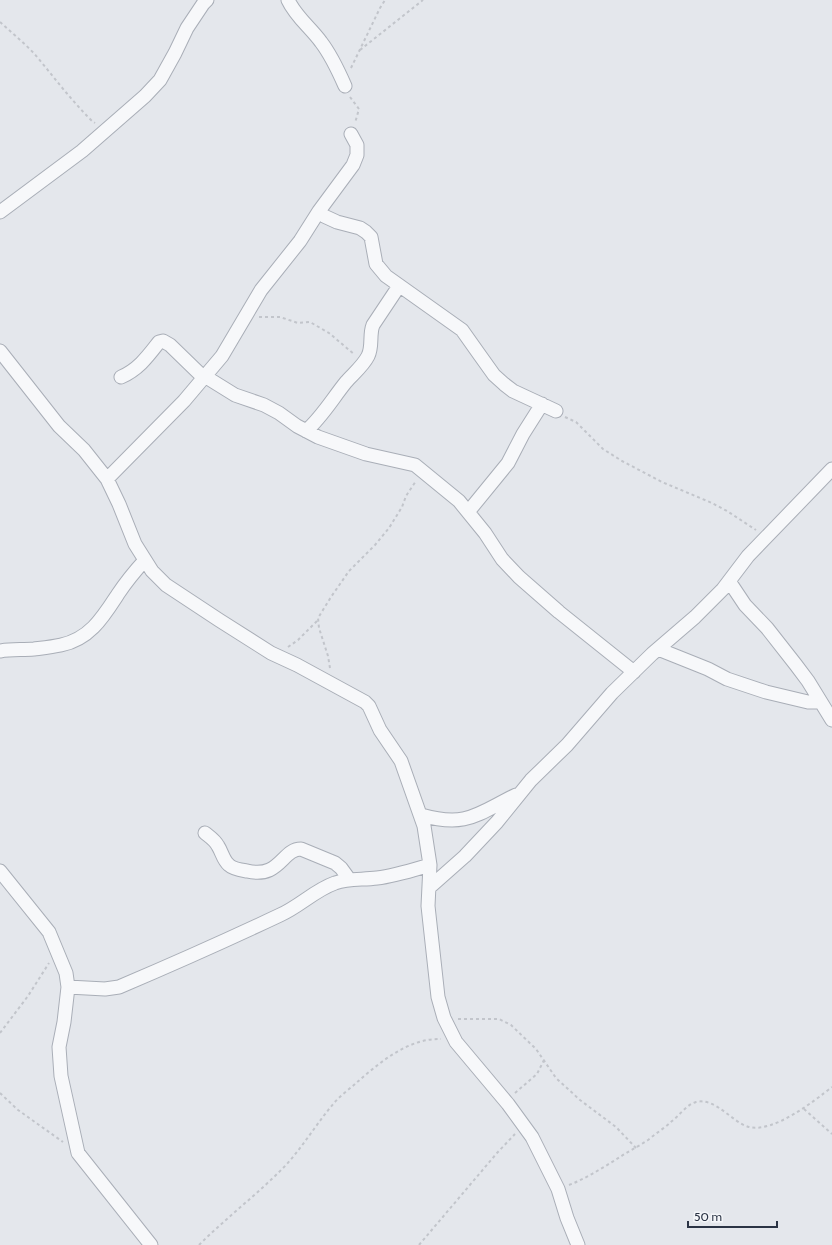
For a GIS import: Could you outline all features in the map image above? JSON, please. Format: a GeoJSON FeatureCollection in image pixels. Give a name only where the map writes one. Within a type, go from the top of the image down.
{"type":"FeatureCollection","features":[{"type":"Feature","properties":{"kind":"street"},"geometry":{"type":"LineString","coordinates":[[0,212],[82,151],[145,96],[160,80],[187,28],[207,0]]}},
{"type":"Feature","properties":{"kind":"street"},"geometry":{"type":"LineString","coordinates":[[288,0],[300,19],[321,42],[334,61],[345,86]]}},
{"type":"Feature","properties":{"kind":"street"},"geometry":{"type":"LineString","coordinates":[[107,479],[205,378],[222,356],[261,290],[300,241],[357,156],[357,145],[351,134]]}},
{"type":"Feature","properties":{"kind":"street"},"geometry":{"type":"LineString","coordinates":[[319,211],[324,216],[337,222],[360,228],[366,232],[371,237],[376,264],[386,276],[462,330],[479,354],[504,384],[513,391],[556,411]]}},
{"type":"Feature","properties":{"kind":"street"},"geometry":{"type":"LineString","coordinates":[[306,431],[319,419],[336,395],[368,356],[371,346],[371,331],[373,325],[399,286]]}},
{"type":"Feature","properties":{"kind":"street"},"geometry":{"type":"LineString","coordinates":[[121,377],[142,363],[159,342],[163,340],[170,345],[193,369],[205,378],[235,395],[264,405],[318,437],[349,449],[415,464],[459,501],[485,533],[502,560],[519,577],[559,612],[634,672]]}},
{"type":"Feature","properties":{"kind":"street"},"geometry":{"type":"LineString","coordinates":[[0,351],[55,421],[84,450],[107,479],[135,544],[152,571],[166,585],[271,653],[336,686],[369,706],[380,730],[401,761],[421,815],[430,865],[430,887],[428,896],[429,914],[438,997],[444,1018],[456,1042],[525,1125],[558,1189],[567,1218],[578,1245]]}},
{"type":"Feature","properties":{"kind":"street"},"geometry":{"type":"LineString","coordinates":[[468,512],[508,463],[542,404]]}},
{"type":"Feature","properties":{"kind":"street"},"geometry":{"type":"LineString","coordinates":[[430,887],[465,856],[522,792],[567,745],[612,693],[658,649],[695,617],[723,589],[748,556],[832,469]]}},
{"type":"Feature","properties":{"kind":"street"},"geometry":{"type":"LineString","coordinates":[[0,651],[34,649],[61,645],[71,642],[92,630],[103,618],[144,560]]}},
{"type":"Feature","properties":{"kind":"street"},"geometry":{"type":"LineString","coordinates":[[729,581],[745,605],[767,628],[808,681],[832,720]]}},
{"type":"Feature","properties":{"kind":"street"},"geometry":{"type":"LineString","coordinates":[[658,649],[708,669],[727,679],[766,692],[808,702],[820,702]]}},
{"type":"Feature","properties":{"kind":"street"},"geometry":{"type":"LineString","coordinates":[[421,815],[449,821],[472,818],[522,792]]}},
{"type":"Feature","properties":{"kind":"street"},"geometry":{"type":"LineString","coordinates":[[205,833],[219,847],[225,860],[234,868],[253,872],[267,871],[276,866],[292,851],[301,848],[336,863],[349,880]]}},
{"type":"Feature","properties":{"kind":"street"},"geometry":{"type":"LineString","coordinates":[[68,987],[106,989],[119,987],[235,937],[255,926],[287,912],[322,889],[336,882],[386,877],[430,865]]}},
{"type":"Feature","properties":{"kind":"street"},"geometry":{"type":"LineString","coordinates":[[0,871],[49,932],[66,973],[68,987],[64,1022],[59,1047],[61,1076],[78,1153],[151,1245]]}},
{"type":"Feature","properties":{"kind":"path"},"geometry":{"type":"LineString","coordinates":[[351,134],[359,109],[352,100],[345,86],[350,70],[385,0]]}},
{"type":"Feature","properties":{"kind":"path"},"geometry":{"type":"LineString","coordinates":[[360,50],[423,0]]}},
{"type":"Feature","properties":{"kind":"path"},"geometry":{"type":"LineString","coordinates":[[0,22],[38,58],[80,110],[92,121],[107,129]]}},
{"type":"Feature","properties":{"kind":"path"},"geometry":{"type":"LineString","coordinates":[[246,315],[264,318],[280,318],[298,323],[310,322],[329,333],[363,362]]}},
{"type":"Feature","properties":{"kind":"path"},"geometry":{"type":"LineString","coordinates":[[556,411],[576,422],[603,449],[622,461],[662,482],[712,503],[727,511],[758,532],[767,536]]}},
{"type":"Feature","properties":{"kind":"path"},"geometry":{"type":"LineString","coordinates":[[271,653],[278,652],[298,640],[318,620],[349,571],[375,545],[389,528],[402,507],[406,496],[420,477],[422,470]]}},
{"type":"Feature","properties":{"kind":"path"},"geometry":{"type":"LineString","coordinates":[[318,620],[318,628],[336,686]]}},
{"type":"Feature","properties":{"kind":"path"},"geometry":{"type":"LineString","coordinates":[[0,1032],[28,996],[57,949]]}},
{"type":"Feature","properties":{"kind":"path"},"geometry":{"type":"LineString","coordinates":[[444,1018],[465,1020],[483,1018],[499,1019],[511,1025],[536,1050],[556,1078],[580,1100],[616,1127],[636,1148]]}},
{"type":"Feature","properties":{"kind":"path"},"geometry":{"type":"LineString","coordinates":[[199,1245],[286,1165],[335,1102],[375,1067],[404,1048],[417,1042],[433,1039],[443,1039],[456,1042]]}},
{"type":"Feature","properties":{"kind":"path"},"geometry":{"type":"LineString","coordinates":[[514,1093],[537,1074],[544,1060]]}},
{"type":"Feature","properties":{"kind":"path"},"geometry":{"type":"LineString","coordinates":[[558,1189],[576,1182],[636,1148],[673,1121],[687,1106],[697,1102],[702,1101],[715,1106],[742,1124],[751,1128],[762,1127],[772,1125],[804,1109],[832,1087]]}},
{"type":"Feature","properties":{"kind":"path"},"geometry":{"type":"LineString","coordinates":[[0,1093],[18,1110],[78,1153]]}},
{"type":"Feature","properties":{"kind":"path"},"geometry":{"type":"LineString","coordinates":[[804,1109],[832,1134]]}},
{"type":"Feature","properties":{"kind":"path"},"geometry":{"type":"LineString","coordinates":[[419,1245],[497,1153],[525,1125]]}}]}
